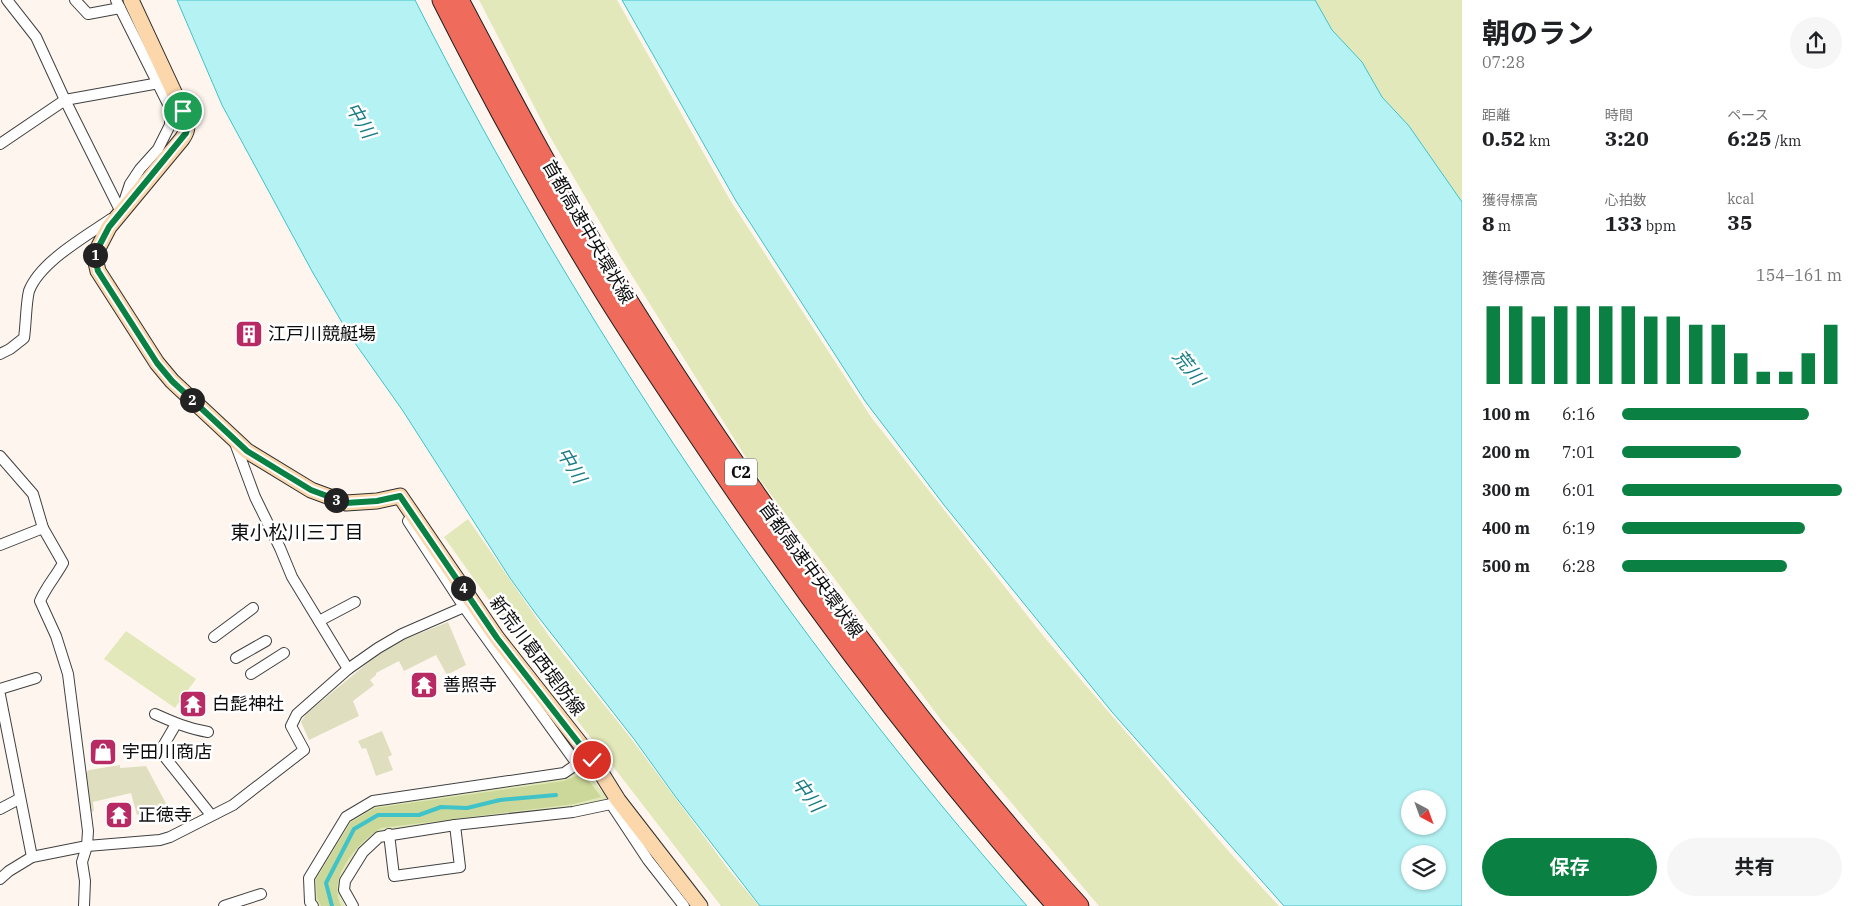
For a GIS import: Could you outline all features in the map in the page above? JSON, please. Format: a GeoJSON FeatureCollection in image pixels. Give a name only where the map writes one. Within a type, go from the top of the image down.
{"type":"FeatureCollection","features":[{"type":"Feature","properties":{"kind":"highway","name":"首都高速中央環状線"},"geometry":{"type":"LineString","coordinates":[[442,0],[508,126],[600,285],[649,362],[750,511],[854,657],[910,729],[1057,906]]}},
{"type":"Feature","properties":{"kind":"highway","name":"首都高速中央環状線"},"geometry":{"type":"LineString","coordinates":[[459,0],[558,181],[612,274],[660,352],[761,501],[866,648],[921,720],[1079,906]]}},
{"type":"Feature","properties":{"kind":"main road"},"geometry":{"type":"LineString","coordinates":[[122,3],[186,118],[188,126],[182,139],[109,227],[96,252],[95,258],[98,271],[157,363],[172,381],[234,440],[267,465],[311,490],[332,499],[346,503],[360,503],[385,500],[393,497]]}},
{"type":"Feature","properties":{"kind":"main road","name":"新荒川葛西堤防線"},"geometry":{"type":"LineString","coordinates":[[393,497],[400,496],[507,659],[592,760],[615,802],[700,906]]}},
{"type":"Feature","properties":{"kind":"street"},"geometry":{"type":"LineString","coordinates":[[7,0],[36,37],[121,212]]}},
{"type":"Feature","properties":{"kind":"street"},"geometry":{"type":"LineString","coordinates":[[0,354],[10,350],[24,338],[29,291],[44,268],[66,250],[121,212],[130,184],[140,169],[158,149],[170,125],[170,108],[122,3],[88,14],[75,0]]}},
{"type":"Feature","properties":{"kind":"street"},"geometry":{"type":"LineString","coordinates":[[0,144],[65,100],[159,83]]}},
{"type":"Feature","properties":{"kind":"street"},"geometry":{"type":"LineString","coordinates":[[234,440],[255,497],[292,577],[348,669]]}},
{"type":"Feature","properties":{"kind":"street"},"geometry":{"type":"LineString","coordinates":[[0,456],[33,494],[43,528],[64,563],[45,588],[40,601],[56,636],[68,674],[88,826],[87,846],[82,862],[85,881],[84,906]]}},
{"type":"Feature","properties":{"kind":"street"},"geometry":{"type":"LineString","coordinates":[[312,906],[310,902],[309,878],[346,817],[373,800],[564,773],[576,764],[507,659],[464,608],[393,497]]}},
{"type":"Feature","properties":{"kind":"street"},"geometry":{"type":"LineString","coordinates":[[0,545],[43,528]]}},
{"type":"Feature","properties":{"kind":"street"},"geometry":{"type":"LineString","coordinates":[[319,621],[355,602]]}},
{"type":"Feature","properties":{"kind":"street"},"geometry":{"type":"LineString","coordinates":[[214,637],[253,608]]}},
{"type":"Feature","properties":{"kind":"street"},"geometry":{"type":"LineString","coordinates":[[0,879],[32,857],[87,846],[160,840],[170,837],[233,805],[304,750],[291,726],[297,714],[348,669],[402,634],[464,608]]}},
{"type":"Feature","properties":{"kind":"street"},"geometry":{"type":"LineString","coordinates":[[236,658],[266,641]]}},
{"type":"Feature","properties":{"kind":"street"},"geometry":{"type":"LineString","coordinates":[[251,674],[284,653]]}},
{"type":"Feature","properties":{"kind":"street"},"geometry":{"type":"LineString","coordinates":[[0,689],[36,678]]}},
{"type":"Feature","properties":{"kind":"street"},"geometry":{"type":"LineString","coordinates":[[0,695],[3,725],[32,857]]}},
{"type":"Feature","properties":{"kind":"street"},"geometry":{"type":"LineString","coordinates":[[156,714],[176,724],[208,732]]}},
{"type":"Feature","properties":{"kind":"street"},"geometry":{"type":"LineString","coordinates":[[176,724],[162,748],[164,756],[211,815]]}},
{"type":"Feature","properties":{"kind":"street"},"geometry":{"type":"LineString","coordinates":[[0,809],[20,799]]}},
{"type":"Feature","properties":{"kind":"street"},"geometry":{"type":"LineString","coordinates":[[353,906],[344,890],[346,881],[363,852],[379,837],[455,825],[572,812],[615,802],[648,860],[684,906]]}},
{"type":"Feature","properties":{"kind":"street"},"geometry":{"type":"LineString","coordinates":[[389,834],[394,876],[460,867],[455,825]]}},
{"type":"Feature","properties":{"kind":"street"},"geometry":{"type":"LineString","coordinates":[[224,906],[248,902],[261,894]]}},
{"type":"Feature","properties":{"kind":"green space"},"geometry":{"type":"Polygon","coordinates":[[[479,0],[617,0],[730,200],[871,417],[1045,638],[1231,854],[1279,906],[1099,906],[942,721],[760,480],[621,258],[549,135],[479,0]]]}},
{"type":"Feature","properties":{"kind":"green space"},"geometry":{"type":"Polygon","coordinates":[[[1315,0],[1462,0],[1462,202],[1409,126],[1382,97],[1362,62],[1332,30],[1315,0]]]}},
{"type":"Feature","properties":{"kind":"green space"},"geometry":{"type":"Polygon","coordinates":[[[468,519],[549,636],[630,737],[729,870],[759,906],[721,906],[550,685],[444,537],[468,519]]]}},
{"type":"Feature","properties":{"kind":"green space"},"geometry":{"type":"Polygon","coordinates":[[[448,622],[466,665],[447,675],[436,655],[404,671],[399,661],[376,673],[370,680],[374,685],[353,701],[359,716],[309,740],[301,722],[306,714],[376,656],[398,642],[448,622]]]}},
{"type":"Feature","properties":{"kind":"green space"},"geometry":{"type":"Polygon","coordinates":[[[126,631],[196,679],[175,708],[104,659],[126,631]]]}},
{"type":"Feature","properties":{"kind":"green space"},"geometry":{"type":"Polygon","coordinates":[[[382,731],[392,755],[388,757],[393,770],[376,776],[366,748],[362,749],[358,741],[382,731]]]}},
{"type":"Feature","properties":{"kind":"green space"},"geometry":{"type":"Polygon","coordinates":[[[120,765],[120,768],[146,766],[169,809],[142,818],[140,814],[137,815],[131,793],[93,802],[94,811],[91,812],[86,773],[89,770],[120,765]]]}},
{"type":"Feature","properties":{"kind":"green space"},"geometry":{"type":"Polygon","coordinates":[[[584,768],[608,799],[577,808],[383,832],[340,887],[341,897],[345,906],[316,906],[313,899],[312,878],[348,819],[374,804],[563,778],[584,768]]]}},
{"type":"Feature","properties":{"kind":"green space"},"geometry":{"type":"Polygon","coordinates":[[[583,773],[601,797],[574,804],[381,828],[354,852],[341,873],[338,895],[341,906],[321,906],[317,898],[316,879],[351,822],[375,808],[564,781],[583,773]]]}},
{"type":"Feature","properties":{"kind":"water","name":"中川"},"geometry":{"type":"Polygon","coordinates":[[[177,0],[415,0],[479,121],[546,240],[692,472],[771,584],[853,694],[938,801],[1027,906],[760,906],[510,578],[403,411],[350,336],[313,273],[222,105],[177,0]]]}},
{"type":"Feature","properties":{"kind":"water","name":"荒川"},"geometry":{"type":"Polygon","coordinates":[[[622,0],[1315,0],[1332,30],[1362,62],[1382,97],[1409,126],[1462,202],[1462,906],[1284,906],[1112,712],[944,505],[865,401],[736,201],[622,0]]]}},
{"type":"Feature","properties":{"kind":"waterway"},"geometry":{"type":"LineString","coordinates":[[332,906],[326,883],[354,829],[378,815],[419,815],[441,807],[467,808],[500,800],[556,795]]}},
{"type":"Feature","properties":{"kind":"place","name":"江戸川競艇場"},"geometry":{"type":"Point","coordinates":[249,334]}},
{"type":"Feature","properties":{"kind":"place","name":"善照寺"},"geometry":{"type":"Point","coordinates":[424,685]}},
{"type":"Feature","properties":{"kind":"place","name":"白髭神社"},"geometry":{"type":"Point","coordinates":[193,704]}},
{"type":"Feature","properties":{"kind":"place","name":"宇田川商店"},"geometry":{"type":"Point","coordinates":[103,752]}},
{"type":"Feature","properties":{"kind":"place","name":"正徳寺"},"geometry":{"type":"Point","coordinates":[119,815]}},
{"type":"Feature","properties":{"kind":"district","name":"東小松川三丁目"},"geometry":{"type":"Point","coordinates":[297,532]}},
{"type":"Feature","properties":{"kind":"route"},"geometry":{"type":"LineString","coordinates":[[183,111],[188,126],[186,133],[109,227],[96,252],[95,258],[98,271],[157,363],[172,381],[234,440],[260,461],[311,490],[346,503],[385,500],[400,496],[497,638],[592,760]]}}]}
